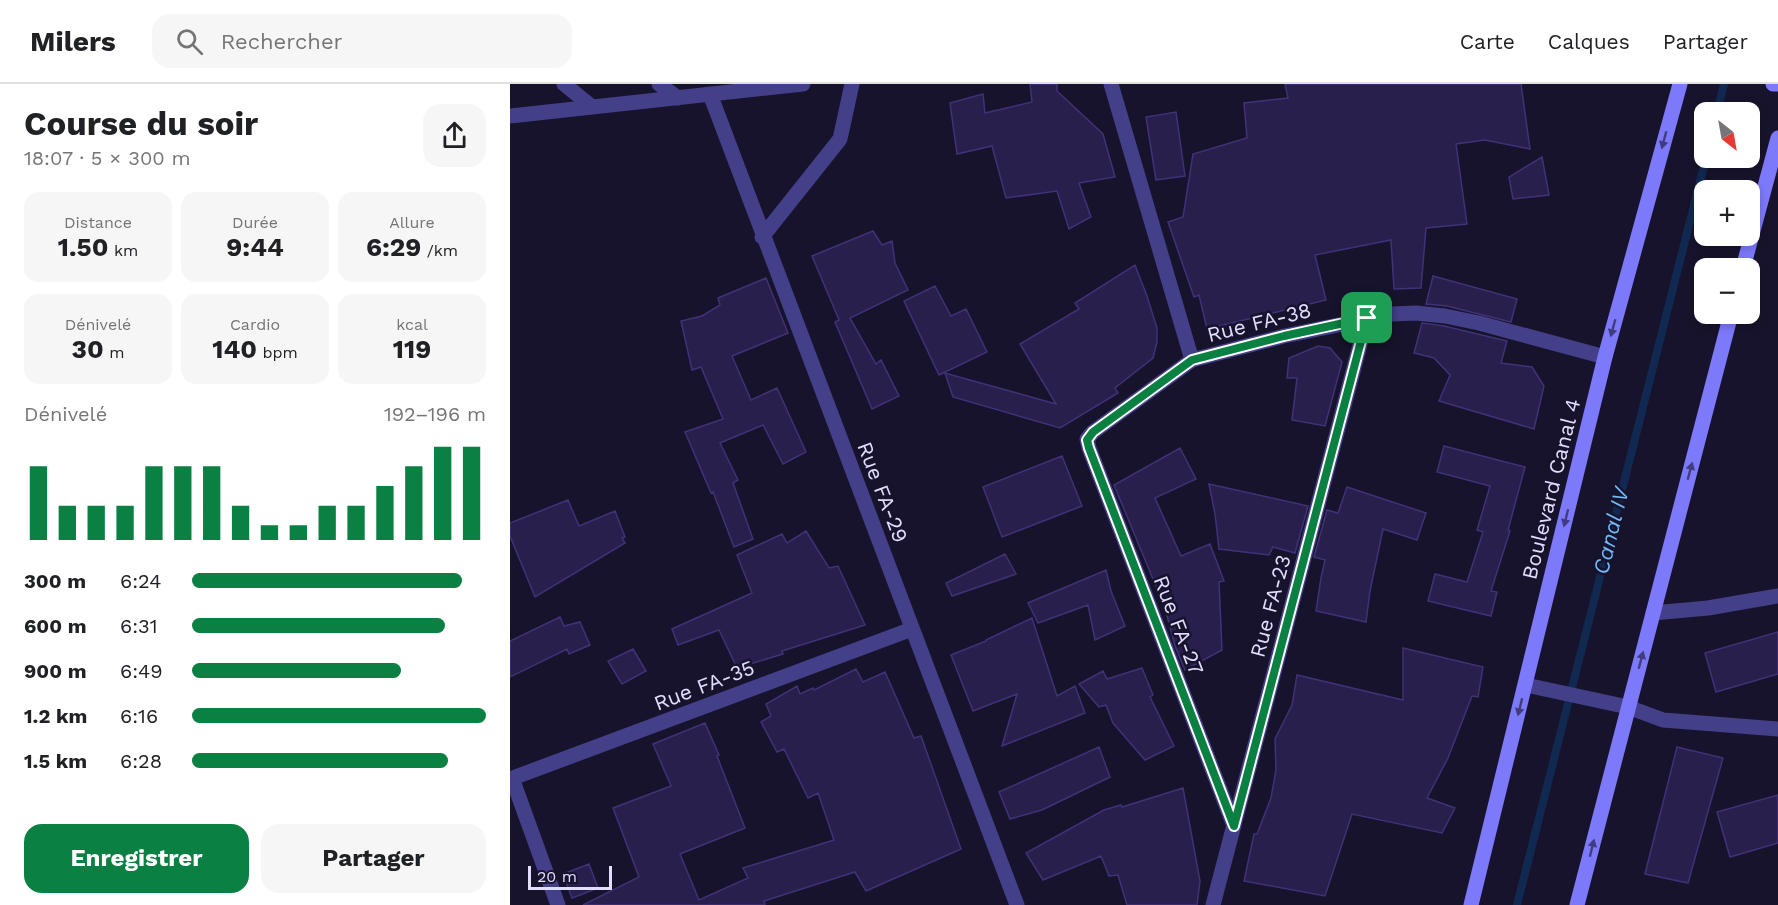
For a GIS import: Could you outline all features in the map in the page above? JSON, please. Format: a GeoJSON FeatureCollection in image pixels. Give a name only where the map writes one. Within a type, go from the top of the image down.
{"type":"FeatureCollection","features":[{"type":"Feature","properties":{"kind":"main road","name":"Boulevard Canal 4"},"geometry":{"type":"LineString","coordinates":[[1471,905],[1605,357],[1680,84]]}},
{"type":"Feature","properties":{"kind":"main road"},"geometry":{"type":"LineString","coordinates":[[1773,84],[1778,84]]}},
{"type":"Feature","properties":{"kind":"main road"},"geometry":{"type":"LineString","coordinates":[[1746,258],[1778,138]]}},
{"type":"Feature","properties":{"kind":"main road"},"geometry":{"type":"LineString","coordinates":[[1577,905],[1728,324]]}},
{"type":"Feature","properties":{"kind":"street"},"geometry":{"type":"LineString","coordinates":[[564,84],[591,106]]}},
{"type":"Feature","properties":{"kind":"street"},"geometry":{"type":"LineString","coordinates":[[659,84],[678,98]]}},
{"type":"Feature","properties":{"kind":"street"},"geometry":{"type":"LineString","coordinates":[[510,116],[803,84]]}},
{"type":"Feature","properties":{"kind":"street"},"geometry":{"type":"LineString","coordinates":[[762,237],[840,139],[852,84]]}},
{"type":"Feature","properties":{"kind":"street"},"geometry":{"type":"LineString","coordinates":[[1112,84],[1192,360]]}},
{"type":"Feature","properties":{"kind":"street","name":"Rue FA-29"},"geometry":{"type":"LineString","coordinates":[[710,94],[762,237],[1017,905]]}},
{"type":"Feature","properties":{"kind":"street","name":"Rue FA-38"},"geometry":{"type":"LineString","coordinates":[[1087,440],[1093,432],[1192,360],[1284,336],[1367,318],[1408,313],[1445,316],[1605,357]]}},
{"type":"Feature","properties":{"kind":"street","name":"Rue FA-23"},"geometry":{"type":"LineString","coordinates":[[1213,905],[1367,318]]}},
{"type":"Feature","properties":{"kind":"street","name":"Rue FA-27"},"geometry":{"type":"LineString","coordinates":[[1087,440],[1234,826]]}},
{"type":"Feature","properties":{"kind":"street"},"geometry":{"type":"LineString","coordinates":[[1653,613],[1708,608],[1778,596]]}},
{"type":"Feature","properties":{"kind":"street","name":"Rue FA-35"},"geometry":{"type":"LineString","coordinates":[[511,778],[912,628]]}},
{"type":"Feature","properties":{"kind":"street"},"geometry":{"type":"LineString","coordinates":[[1526,685],[1628,707],[1663,720],[1778,729]]}},
{"type":"Feature","properties":{"kind":"street"},"geometry":{"type":"LineString","coordinates":[[511,778],[558,905]]}},
{"type":"Feature","properties":{"kind":"building"},"geometry":{"type":"Polygon","coordinates":[[[1030,84],[1057,84],[1057,91],[1103,134],[1115,177],[1079,183],[1091,217],[1069,229],[1057,191],[1006,198],[992,146],[957,154],[950,103],[983,94],[985,113],[1032,102],[1030,84]]]}},
{"type":"Feature","properties":{"kind":"building"},"geometry":{"type":"Polygon","coordinates":[[[1285,84],[1521,84],[1530,149],[1485,140],[1456,144],[1467,224],[1426,228],[1421,288],[1394,289],[1391,240],[1315,255],[1326,300],[1207,329],[1199,295],[1194,297],[1168,222],[1183,217],[1193,154],[1247,138],[1244,103],[1288,98],[1285,84]]]}},
{"type":"Feature","properties":{"kind":"building"},"geometry":{"type":"Polygon","coordinates":[[[1176,112],[1185,176],[1156,180],[1146,117],[1176,112]]]}},
{"type":"Feature","properties":{"kind":"building"},"geometry":{"type":"Polygon","coordinates":[[[1542,157],[1549,195],[1513,199],[1509,177],[1542,157]]]}},
{"type":"Feature","properties":{"kind":"building"},"geometry":{"type":"Polygon","coordinates":[[[873,231],[882,245],[892,241],[895,263],[908,290],[850,318],[876,364],[881,360],[899,396],[872,409],[835,322],[839,320],[812,256],[873,231]]]}},
{"type":"Feature","properties":{"kind":"building"},"geometry":{"type":"Polygon","coordinates":[[[1135,265],[1157,328],[1157,342],[1153,358],[1115,388],[1118,393],[1060,428],[953,397],[945,373],[1056,404],[1020,344],[1079,309],[1075,303],[1135,265]]]}},
{"type":"Feature","properties":{"kind":"building"},"geometry":{"type":"Polygon","coordinates":[[[1433,276],[1517,299],[1511,322],[1447,306],[1426,304],[1433,276]]]}},
{"type":"Feature","properties":{"kind":"building"},"geometry":{"type":"Polygon","coordinates":[[[766,278],[788,333],[732,356],[751,400],[777,388],[806,452],[783,464],[763,425],[720,443],[738,480],[733,483],[753,539],[734,547],[713,492],[711,493],[685,432],[723,419],[701,367],[692,370],[681,321],[702,316],[720,305],[718,298],[766,278]]]}},
{"type":"Feature","properties":{"kind":"building"},"geometry":{"type":"Polygon","coordinates":[[[935,286],[951,316],[966,309],[987,352],[939,375],[904,301],[935,286]]]}},
{"type":"Feature","properties":{"kind":"building"},"geometry":{"type":"Polygon","coordinates":[[[1422,323],[1507,341],[1501,363],[1532,367],[1544,386],[1534,429],[1439,401],[1450,375],[1434,358],[1414,353],[1422,323]]]}},
{"type":"Feature","properties":{"kind":"building"},"geometry":{"type":"Polygon","coordinates":[[[1318,346],[1330,348],[1342,362],[1325,426],[1292,420],[1297,378],[1287,378],[1289,358],[1318,346]]]}},
{"type":"Feature","properties":{"kind":"building"},"geometry":{"type":"Polygon","coordinates":[[[1444,446],[1525,467],[1508,530],[1510,531],[1491,591],[1497,592],[1491,616],[1428,601],[1435,574],[1467,582],[1483,532],[1477,530],[1490,486],[1437,472],[1444,446]]]}},
{"type":"Feature","properties":{"kind":"building"},"geometry":{"type":"Polygon","coordinates":[[[1180,448],[1196,479],[1155,498],[1181,556],[1210,544],[1224,581],[1219,582],[1222,650],[1185,670],[1175,646],[1165,608],[1114,485],[1180,448]]]}},
{"type":"Feature","properties":{"kind":"building"},"geometry":{"type":"Polygon","coordinates":[[[1062,456],[1082,506],[1002,537],[983,487],[1062,456]]]}},
{"type":"Feature","properties":{"kind":"building"},"geometry":{"type":"Polygon","coordinates":[[[1209,484],[1308,506],[1295,553],[1273,547],[1269,555],[1219,549],[1209,484]]]}},
{"type":"Feature","properties":{"kind":"building"},"geometry":{"type":"Polygon","coordinates":[[[1347,487],[1426,513],[1417,540],[1383,529],[1366,622],[1316,611],[1325,560],[1314,557],[1327,510],[1338,513],[1347,487]]]}},
{"type":"Feature","properties":{"kind":"building"},"geometry":{"type":"Polygon","coordinates":[[[568,500],[579,526],[615,511],[625,543],[535,597],[510,536],[510,523],[568,500]]]}},
{"type":"Feature","properties":{"kind":"building"},"geometry":{"type":"Polygon","coordinates":[[[806,531],[829,568],[838,566],[865,625],[737,668],[719,630],[678,645],[672,629],[752,593],[737,555],[782,534],[787,543],[806,531]]]}},
{"type":"Feature","properties":{"kind":"building"},"geometry":{"type":"Polygon","coordinates":[[[1005,554],[1016,574],[952,596],[946,583],[1005,554]]]}},
{"type":"Feature","properties":{"kind":"building"},"geometry":{"type":"Polygon","coordinates":[[[1106,570],[1111,591],[1125,626],[1095,640],[1088,605],[1038,623],[1028,603],[1106,570]]]}},
{"type":"Feature","properties":{"kind":"building"},"geometry":{"type":"Polygon","coordinates":[[[560,617],[564,626],[580,622],[590,645],[569,654],[567,649],[510,677],[510,641],[560,617]]]}},
{"type":"Feature","properties":{"kind":"building"},"geometry":{"type":"Polygon","coordinates":[[[1032,618],[1057,696],[1075,686],[1085,713],[1002,746],[1017,694],[973,711],[951,655],[986,641],[1032,618]]]}},
{"type":"Feature","properties":{"kind":"building"},"geometry":{"type":"Polygon","coordinates":[[[1778,632],[1778,674],[1716,692],[1705,653],[1778,632]]]}},
{"type":"Feature","properties":{"kind":"building"},"geometry":{"type":"Polygon","coordinates":[[[1403,648],[1483,667],[1478,697],[1472,696],[1448,758],[1427,798],[1455,808],[1442,833],[1352,814],[1325,896],[1244,881],[1254,834],[1257,834],[1271,798],[1276,770],[1275,739],[1292,705],[1297,675],[1403,700],[1403,648]]]}},
{"type":"Feature","properties":{"kind":"building"},"geometry":{"type":"Polygon","coordinates":[[[633,649],[646,671],[622,684],[608,661],[633,649]]]}},
{"type":"Feature","properties":{"kind":"building"},"geometry":{"type":"Polygon","coordinates":[[[1142,668],[1153,695],[1150,697],[1174,746],[1145,760],[1113,723],[1106,705],[1099,707],[1079,684],[1103,671],[1107,679],[1142,668]]]}},
{"type":"Feature","properties":{"kind":"building"},"geometry":{"type":"Polygon","coordinates":[[[856,669],[863,682],[885,672],[914,738],[921,736],[961,849],[866,891],[855,872],[764,901],[765,905],[583,905],[639,877],[613,808],[671,786],[653,744],[705,723],[745,828],[680,854],[699,900],[748,878],[743,868],[834,840],[818,793],[808,798],[784,749],[777,752],[761,722],[771,716],[766,704],[797,686],[800,694],[813,688],[814,690],[856,669]]]}},
{"type":"Feature","properties":{"kind":"building"},"geometry":{"type":"Polygon","coordinates":[[[1099,747],[1110,777],[1042,810],[1010,819],[999,792],[1099,747]]]}},
{"type":"Feature","properties":{"kind":"building"},"geometry":{"type":"Polygon","coordinates":[[[1677,747],[1723,758],[1688,883],[1645,874],[1677,747]]]}},
{"type":"Feature","properties":{"kind":"building"},"geometry":{"type":"Polygon","coordinates":[[[1183,788],[1200,881],[1197,905],[1127,905],[1118,875],[1109,876],[1101,856],[1043,880],[1026,853],[1104,810],[1121,805],[1122,807],[1183,788]]]}},
{"type":"Feature","properties":{"kind":"building"},"geometry":{"type":"Polygon","coordinates":[[[1778,795],[1778,843],[1730,857],[1717,812],[1778,795]]]}},
{"type":"Feature","properties":{"kind":"building"},"geometry":{"type":"Polygon","coordinates":[[[589,864],[598,888],[572,898],[563,874],[589,864]]]}},
{"type":"Feature","properties":{"kind":"waterway","name":"Canal IV"},"geometry":{"type":"LineString","coordinates":[[1720,102],[1724,84]]}},
{"type":"Feature","properties":{"kind":"waterway","name":"Canal IV"},"geometry":{"type":"LineString","coordinates":[[1517,905],[1703,168]]}},
{"type":"Feature","properties":{"kind":"route"},"geometry":{"type":"LineString","coordinates":[[1367,318],[1298,586],[1234,826],[1087,440],[1093,432],[1192,360],[1284,336],[1367,318]]}}]}
